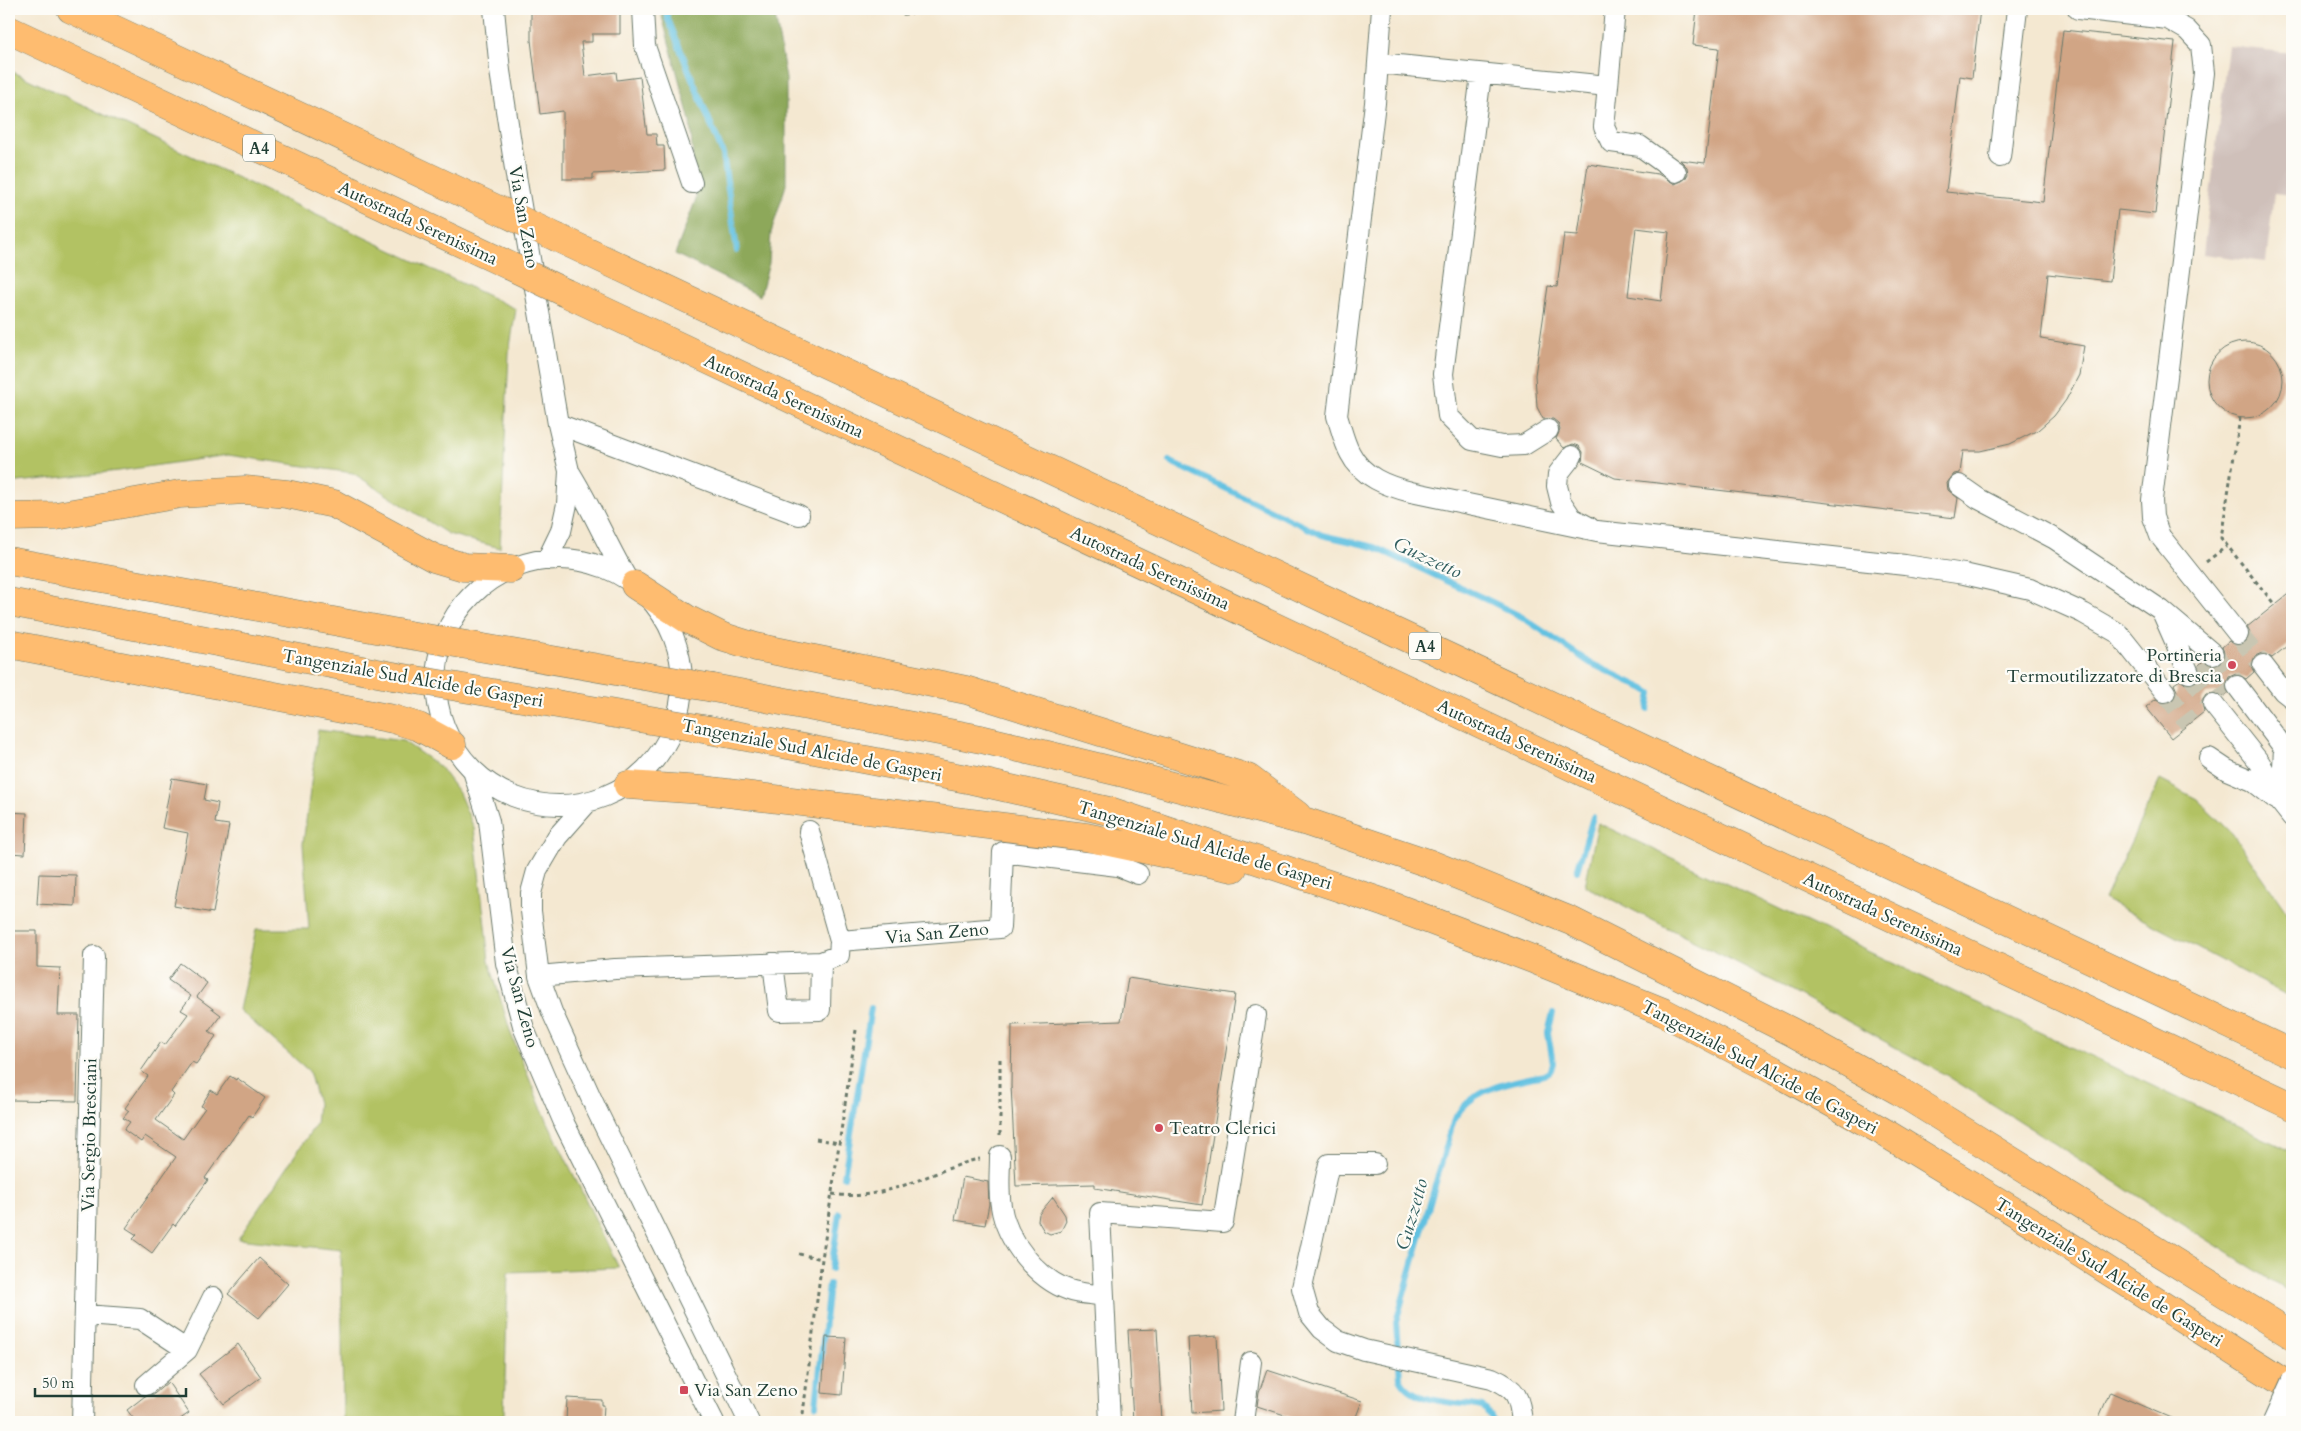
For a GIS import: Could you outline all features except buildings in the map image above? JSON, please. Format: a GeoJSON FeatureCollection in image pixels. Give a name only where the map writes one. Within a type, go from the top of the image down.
{"type":"FeatureCollection","features":[{"type":"Feature","properties":{"kind":"highway","name":"A4"},"geometry":{"type":"LineString","coordinates":[[71,9],[2292,1054]]}},
{"type":"Feature","properties":{"kind":"highway","name":"Autostrada Serenissima"},"geometry":{"type":"LineString","coordinates":[[9,30],[2292,1106]]}},
{"type":"Feature","properties":{"kind":"highway"},"geometry":{"type":"LineString","coordinates":[[9,517],[56,516],[180,494],[254,490],[287,494],[334,504],[434,558],[464,567],[511,569]]}},
{"type":"Feature","properties":{"kind":"highway"},"geometry":{"type":"LineString","coordinates":[[9,561],[398,633],[713,688],[981,739],[1127,774],[1307,822],[1428,863],[1571,921],[1792,1032],[1899,1091],[2292,1335]]}},
{"type":"Feature","properties":{"kind":"highway"},"geometry":{"type":"LineString","coordinates":[[631,582],[687,619],[721,636],[756,647],[966,690],[1248,778],[1307,822]]}},
{"type":"Feature","properties":{"kind":"highway","name":"Tangenziale Sud Alcide de Gasperi"},"geometry":{"type":"LineString","coordinates":[[9,602],[393,676],[709,730],[972,780],[1113,812],[1382,902],[1535,960],[1663,1012],[1749,1057],[1882,1131],[2025,1218],[2292,1388]]}},
{"type":"Feature","properties":{"kind":"highway"},"geometry":{"type":"LineString","coordinates":[[9,644],[393,719],[419,727],[452,745]]}},
{"type":"Feature","properties":{"kind":"highway"},"geometry":{"type":"LineString","coordinates":[[628,785],[703,790],[1086,837],[1273,877],[1314,879]]}},
{"type":"Feature","properties":{"kind":"street","name":"Via San Zeno"},"geometry":{"type":"LineString","coordinates":[[494,9],[500,71],[517,182],[558,424],[569,471],[567,504],[561,531],[546,560]]}},
{"type":"Feature","properties":{"kind":"street"},"geometry":{"type":"LineString","coordinates":[[643,9],[645,46],[692,183]]}},
{"type":"Feature","properties":{"kind":"street"},"geometry":{"type":"LineString","coordinates":[[1382,9],[1375,103],[1338,416],[1350,454],[1366,473],[1384,485],[1411,492],[1597,531],[1905,565],[1964,574],[2030,589],[2083,612],[2118,633],[2165,692]]}},
{"type":"Feature","properties":{"kind":"street"},"geometry":{"type":"LineString","coordinates":[[1615,9],[1604,127],[1611,142],[1640,146],[1676,172]]}},
{"type":"Feature","properties":{"kind":"street"},"geometry":{"type":"LineString","coordinates":[[2000,157],[2017,9]]}},
{"type":"Feature","properties":{"kind":"street"},"geometry":{"type":"LineString","coordinates":[[2078,9],[2168,19],[2186,30],[2201,45],[2204,72],[2162,401],[2152,500],[2153,517],[2160,536],[2238,634]]}},
{"type":"Feature","properties":{"kind":"street"},"geometry":{"type":"LineString","coordinates":[[1378,63],[1481,75],[1608,86]]}},
{"type":"Feature","properties":{"kind":"street"},"geometry":{"type":"LineString","coordinates":[[1481,75],[1443,374],[1448,416],[1472,440],[1502,446],[1524,446],[1548,430]]}},
{"type":"Feature","properties":{"kind":"street"},"geometry":{"type":"LineString","coordinates":[[558,424],[799,516]]}},
{"type":"Feature","properties":{"kind":"street"},"geometry":{"type":"LineString","coordinates":[[1572,456],[1558,474],[1557,486],[1561,502],[1572,518],[1597,531]]}},
{"type":"Feature","properties":{"kind":"street","name":"Via San Zeno"},"geometry":{"type":"LineString","coordinates":[[474,774],[512,797],[546,805],[587,803],[628,785],[648,768],[672,734],[683,686],[681,664],[670,629],[655,604],[631,582],[605,542],[587,499],[569,471]]}},
{"type":"Feature","properties":{"kind":"street"},"geometry":{"type":"LineString","coordinates":[[1959,485],[1979,499],[2055,539],[2161,610],[2201,664],[2161,610]]}},
{"type":"Feature","properties":{"kind":"street","name":"Via San Zeno"},"geometry":{"type":"LineString","coordinates":[[631,582],[604,568],[577,560],[546,560],[511,569],[487,582],[452,621],[436,665],[436,699],[445,730],[452,745],[474,774],[488,821],[506,963],[524,1029],[565,1125],[714,1422]]}},
{"type":"Feature","properties":{"kind":"street"},"geometry":{"type":"LineString","coordinates":[[2263,665],[2283,692],[2292,698]]}},
{"type":"Feature","properties":{"kind":"street"},"geometry":{"type":"LineString","coordinates":[[2225,696],[2271,756],[2287,810]]}},
{"type":"Feature","properties":{"kind":"street"},"geometry":{"type":"LineString","coordinates":[[2209,758],[2227,770],[2253,781],[2287,810]]}},
{"type":"Feature","properties":{"kind":"street","name":"Via San Zeno"},"geometry":{"type":"LineString","coordinates":[[587,803],[557,836],[537,871],[531,893],[531,911],[539,976],[552,1012],[598,1113],[748,1422]]}},
{"type":"Feature","properties":{"kind":"street"},"geometry":{"type":"LineString","coordinates":[[773,963],[778,1011],[820,1010],[821,962],[839,955],[840,940],[809,831]]}},
{"type":"Feature","properties":{"kind":"street","name":"Via San Zeno"},"geometry":{"type":"LineString","coordinates":[[840,940],[1000,928],[1003,852],[1118,866],[1138,874]]}},
{"type":"Feature","properties":{"kind":"street","name":"Via Sergio Bresciani"},"geometry":{"type":"LineString","coordinates":[[82,1422],[94,956]]}},
{"type":"Feature","properties":{"kind":"street","name":"Via San Zeno"},"geometry":{"type":"LineString","coordinates":[[539,976],[614,969],[821,962]]}},
{"type":"Feature","properties":{"kind":"street"},"geometry":{"type":"LineString","coordinates":[[1110,1422],[1100,1213],[1223,1222],[1256,1015]]}},
{"type":"Feature","properties":{"kind":"street"},"geometry":{"type":"LineString","coordinates":[[1000,1156],[1001,1207],[1009,1232],[1024,1254],[1042,1274],[1069,1290],[1104,1296]]}},
{"type":"Feature","properties":{"kind":"street"},"geometry":{"type":"LineString","coordinates":[[1375,1164],[1329,1164],[1302,1288],[1309,1312],[1322,1329],[1338,1341],[1364,1350],[1492,1378],[1510,1386],[1519,1403],[1522,1422]]}},
{"type":"Feature","properties":{"kind":"street"},"geometry":{"type":"LineString","coordinates":[[146,1385],[187,1350],[213,1296]]}},
{"type":"Feature","properties":{"kind":"street"},"geometry":{"type":"LineString","coordinates":[[85,1315],[140,1319],[187,1350]]}},
{"type":"Feature","properties":{"kind":"street"},"geometry":{"type":"LineString","coordinates":[[1243,1422],[1251,1362]]}},
{"type":"Feature","properties":{"kind":"street"},"geometry":{"type":"LineString","coordinates":[[2273,1422],[2292,1380]]}},
{"type":"Feature","properties":{"kind":"path"},"geometry":{"type":"LineString","coordinates":[[871,9],[904,14],[943,9]]}},
{"type":"Feature","properties":{"kind":"path"},"geometry":{"type":"LineString","coordinates":[[2240,418],[2221,538],[2275,605]]}},
{"type":"Feature","properties":{"kind":"path"},"geometry":{"type":"LineString","coordinates":[[2191,574],[2227,546]]}},
{"type":"Feature","properties":{"kind":"path"},"geometry":{"type":"LineString","coordinates":[[802,1422],[822,1259],[856,1030]]}},
{"type":"Feature","properties":{"kind":"path"},"geometry":{"type":"LineString","coordinates":[[832,1194],[852,1196],[874,1194],[897,1188],[976,1159],[1000,1156],[1000,1060]]}},
{"type":"Feature","properties":{"kind":"path"},"geometry":{"type":"LineString","coordinates":[[816,1139],[839,1143]]}},
{"type":"Feature","properties":{"kind":"path"},"geometry":{"type":"LineString","coordinates":[[798,1254],[822,1259]]}},
{"type":"Feature","properties":{"kind":"shaded area"},"geometry":{"type":"Polygon","coordinates":[[[2228,46],[2292,53],[2292,195],[2274,193],[2266,262],[2203,254],[2228,46]]]}},
{"type":"Feature","properties":{"kind":"green space"},"geometry":{"type":"Polygon","coordinates":[[[660,9],[774,9],[786,79],[786,185],[771,233],[769,263],[760,296],[675,254],[696,199],[690,121],[660,9]]]}},
{"type":"Feature","properties":{"kind":"green space"},"geometry":{"type":"Polygon","coordinates":[[[9,70],[516,309],[509,353],[500,548],[448,534],[353,473],[228,455],[118,471],[9,483],[9,70]]]}},
{"type":"Feature","properties":{"kind":"green space"},"geometry":{"type":"Polygon","coordinates":[[[318,730],[403,741],[439,766],[459,793],[474,828],[489,961],[511,1034],[542,1110],[619,1268],[508,1272],[504,1415],[427,1422],[343,1422],[341,1250],[238,1239],[316,1124],[318,1104],[309,1071],[239,1010],[256,929],[309,929],[303,844],[318,730]]]}},
{"type":"Feature","properties":{"kind":"green space"},"geometry":{"type":"Polygon","coordinates":[[[2160,780],[2197,799],[2232,833],[2292,919],[2292,998],[2104,899],[2160,780]]]}},
{"type":"Feature","properties":{"kind":"green space"},"geometry":{"type":"Polygon","coordinates":[[[1598,823],[2292,1152],[2292,1276],[2287,1290],[1946,1075],[1787,988],[1585,886],[1598,823]]]}},
{"type":"Feature","properties":{"kind":"waterway"},"geometry":{"type":"LineString","coordinates":[[666,9],[667,17],[723,154],[737,251]]}},
{"type":"Feature","properties":{"kind":"waterway","name":"Guzzetto"},"geometry":{"type":"LineString","coordinates":[[1169,461],[1322,535],[1374,547],[1522,617],[1590,663],[1651,693],[1648,709]]}},
{"type":"Feature","properties":{"kind":"waterway","name":"Guzzetto"},"geometry":{"type":"LineString","coordinates":[[1577,871],[1593,817]]}},
{"type":"Feature","properties":{"kind":"waterway"},"geometry":{"type":"LineString","coordinates":[[844,1177],[871,1008]]}},
{"type":"Feature","properties":{"kind":"waterway","name":"Guzzetto"},"geometry":{"type":"LineString","coordinates":[[1494,1422],[1487,1410],[1482,1407],[1436,1400],[1415,1393],[1406,1387],[1400,1378],[1396,1322],[1454,1119],[1468,1102],[1486,1091],[1496,1086],[1544,1075],[1551,1070],[1553,1063],[1548,1033],[1553,1013]]}},
{"type":"Feature","properties":{"kind":"waterway"},"geometry":{"type":"LineString","coordinates":[[831,1269],[839,1213]]}},
{"type":"Feature","properties":{"kind":"waterway"},"geometry":{"type":"LineString","coordinates":[[816,1405],[829,1284]]}},
{"type":"Feature","properties":{"kind":"tunnel"},"geometry":{"type":"LineString","coordinates":[[2238,634],[2263,665]]}},
{"type":"Feature","properties":{"kind":"tunnel"},"geometry":{"type":"LineString","coordinates":[[2213,654],[2237,686]]}},
{"type":"Feature","properties":{"kind":"tunnel"},"geometry":{"type":"LineString","coordinates":[[2201,664],[2224,696]]}},
{"type":"Feature","properties":{"kind":"tunnel"},"geometry":{"type":"LineString","coordinates":[[2189,673],[2213,704]]}},
{"type":"Feature","properties":{"kind":"tunnel"},"geometry":{"type":"LineString","coordinates":[[2165,692],[2189,723]]}},
{"type":"Feature","properties":{"kind":"place","name":"Portineria Termoutilizzatore di Brescia"},"geometry":{"type":"Point","coordinates":[2232,665]}},
{"type":"Feature","properties":{"kind":"place","name":"Teatro Clerici"},"geometry":{"type":"Point","coordinates":[1159,1128]}},
{"type":"Feature","properties":{"kind":"place","name":"Via San Zeno"},"geometry":{"type":"Point","coordinates":[684,1390]}}]}
